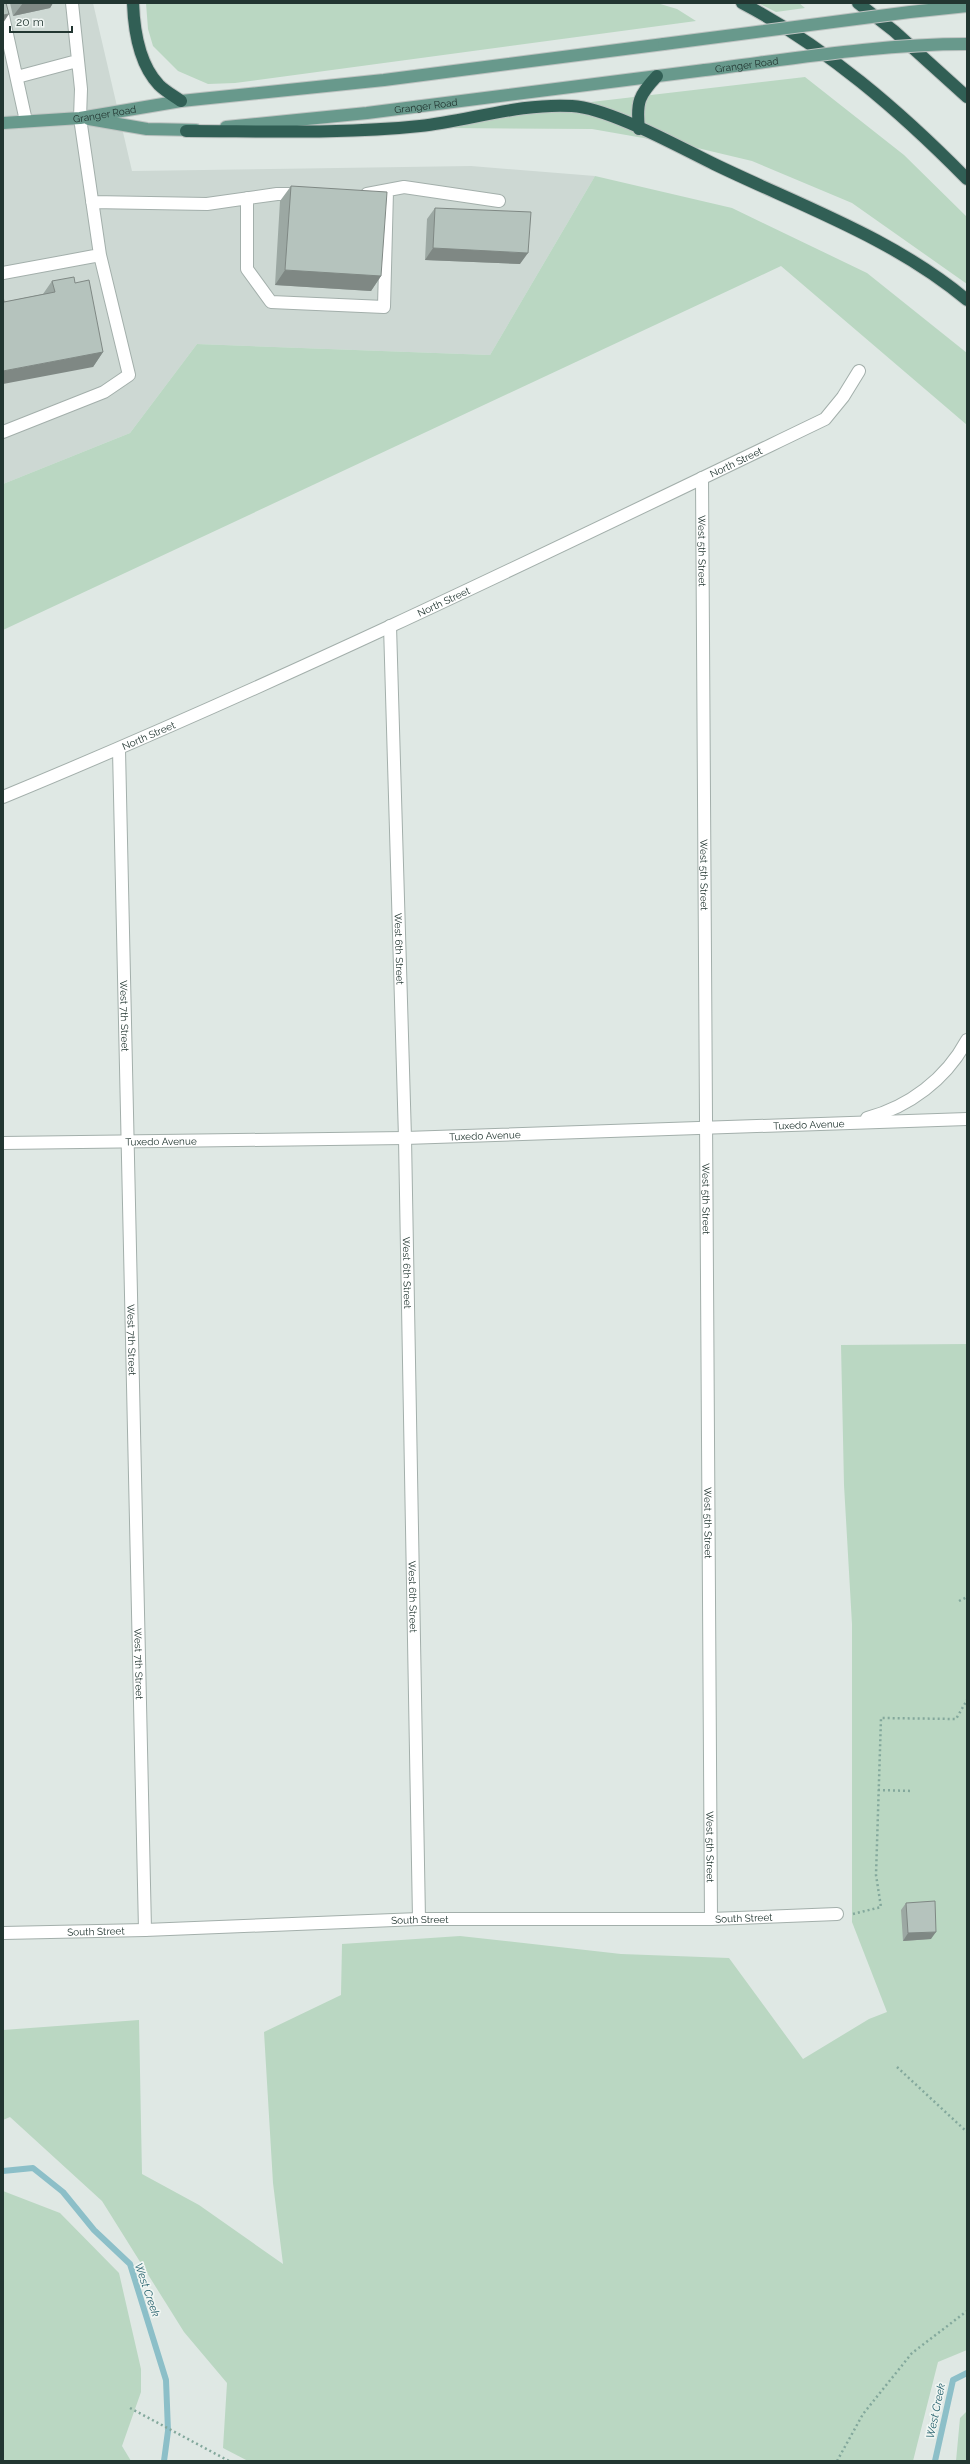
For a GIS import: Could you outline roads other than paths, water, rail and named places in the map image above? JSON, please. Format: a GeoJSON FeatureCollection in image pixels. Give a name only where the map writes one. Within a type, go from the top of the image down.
{"type":"FeatureCollection","features":[{"type":"Feature","properties":{"kind":"highway"},"geometry":{"type":"LineString","coordinates":[[133,3],[139,47],[148,68],[159,85],[181,101]]}},
{"type":"Feature","properties":{"kind":"highway"},"geometry":{"type":"LineString","coordinates":[[742,3],[802,38],[841,67],[906,121],[967,179]]}},
{"type":"Feature","properties":{"kind":"highway"},"geometry":{"type":"LineString","coordinates":[[858,3],[894,30],[967,97]]}},
{"type":"Feature","properties":{"kind":"highway"},"geometry":{"type":"LineString","coordinates":[[639,129],[637,113],[640,96],[657,76]]}},
{"type":"Feature","properties":{"kind":"highway"},"geometry":{"type":"LineString","coordinates":[[186,131],[362,130],[420,126],[518,109],[559,106],[588,109],[639,129],[849,225],[930,272],[967,300]]}},
{"type":"Feature","properties":{"kind":"main road","name":"Granger Road"},"geometry":{"type":"LineString","coordinates":[[80,118],[181,101],[392,79],[967,4]]}},
{"type":"Feature","properties":{"kind":"main road","name":"Granger Road"},"geometry":{"type":"LineString","coordinates":[[80,118],[147,129],[186,131],[367,113],[860,50],[926,44],[967,44]]}},
{"type":"Feature","properties":{"kind":"main road"},"geometry":{"type":"LineString","coordinates":[[3,123],[80,118]]}},
{"type":"Feature","properties":{"kind":"street"},"geometry":{"type":"LineString","coordinates":[[3,432],[104,392],[129,375],[100,255],[80,118],[81,89],[72,3]]}},
{"type":"Feature","properties":{"kind":"street"},"geometry":{"type":"LineString","coordinates":[[3,16],[26,121]]}},
{"type":"Feature","properties":{"kind":"street"},"geometry":{"type":"LineString","coordinates":[[17,77],[77,61]]}},
{"type":"Feature","properties":{"kind":"street"},"geometry":{"type":"LineString","coordinates":[[353,194],[387,191],[404,187],[499,201]]}},
{"type":"Feature","properties":{"kind":"street"},"geometry":{"type":"LineString","coordinates":[[247,198],[247,269],[271,302],[384,307],[387,191]]}},
{"type":"Feature","properties":{"kind":"street"},"geometry":{"type":"LineString","coordinates":[[92,202],[207,204],[277,194],[315,194]]}},
{"type":"Feature","properties":{"kind":"street"},"geometry":{"type":"LineString","coordinates":[[3,273],[100,255]]}},
{"type":"Feature","properties":{"kind":"street","name":"North Street"},"geometry":{"type":"LineString","coordinates":[[3,797],[119,750],[390,626],[825,419],[843,397],[859,371]]}},
{"type":"Feature","properties":{"kind":"street","name":"West 5th Street"},"geometry":{"type":"LineString","coordinates":[[702,478],[711,1919]]}},
{"type":"Feature","properties":{"kind":"street","name":"West 6th Street"},"geometry":{"type":"LineString","coordinates":[[390,626],[405,1138],[419,1919]]}},
{"type":"Feature","properties":{"kind":"street","name":"West 7th Street"},"geometry":{"type":"LineString","coordinates":[[119,750],[145,1930]]}},
{"type":"Feature","properties":{"kind":"street"},"geometry":{"type":"LineString","coordinates":[[848,1122],[876,1115],[911,1101],[936,1080],[961,1051],[967,1040]]}},
{"type":"Feature","properties":{"kind":"street","name":"Tuxedo Avenue"},"geometry":{"type":"LineString","coordinates":[[3,1143],[405,1138],[706,1126],[967,1119]]}},
{"type":"Feature","properties":{"kind":"street","name":"South Street"},"geometry":{"type":"LineString","coordinates":[[3,1933],[145,1930],[419,1919],[711,1919],[841,1915]]}},
{"type":"Feature","properties":{"kind":"waterway","name":"West Creek"},"geometry":{"type":"LineString","coordinates":[[3,2171],[33,2168],[63,2192],[94,2230],[130,2264],[166,2380],[168,2431],[164,2461]]}},
{"type":"Feature","properties":{"kind":"waterway","name":"West Creek"},"geometry":{"type":"LineString","coordinates":[[935,2461],[953,2380],[967,2373]]}}]}
